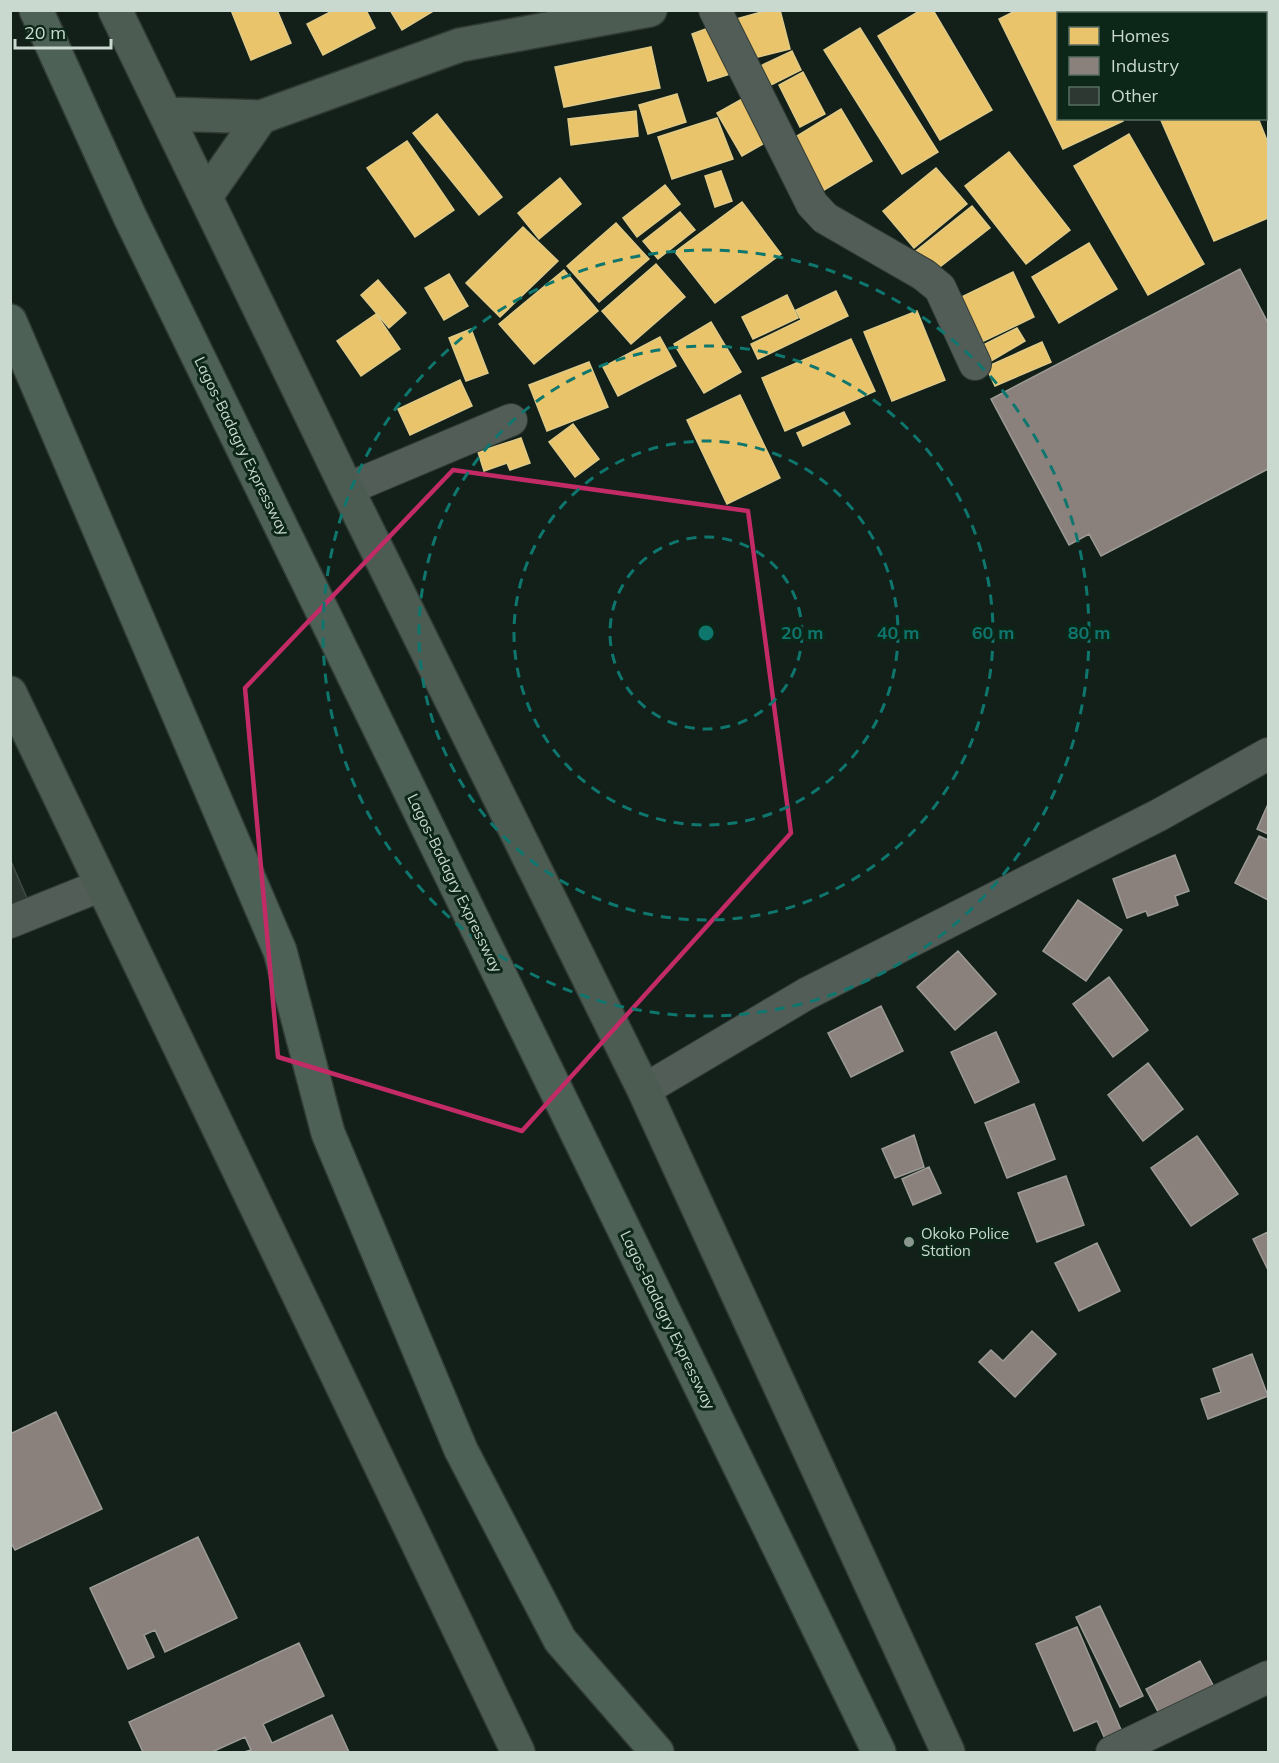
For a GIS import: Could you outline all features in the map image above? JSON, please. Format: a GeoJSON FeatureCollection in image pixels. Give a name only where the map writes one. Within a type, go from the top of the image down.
{"type":"FeatureCollection","features":[{"type":"Feature","properties":{"kind":"highway","name":"Lagos-Badagry Expressway"},"geometry":{"type":"LineString","coordinates":[[36,10],[130,217],[879,1752]]}},
{"type":"Feature","properties":{"kind":"highway"},"geometry":{"type":"LineString","coordinates":[[10,321],[280,951],[328,1133],[461,1450],[560,1640],[657,1752]]}},
{"type":"Feature","properties":{"kind":"main road"},"geometry":{"type":"LineString","coordinates":[[115,10],[346,489],[644,1090],[948,1752]]}},
{"type":"Feature","properties":{"kind":"main road"},"geometry":{"type":"LineString","coordinates":[[166,114],[261,117],[460,45],[650,10]]}},
{"type":"Feature","properties":{"kind":"main road"},"geometry":{"type":"LineString","coordinates":[[206,196],[261,117]]}},
{"type":"Feature","properties":{"kind":"main road"},"geometry":{"type":"LineString","coordinates":[[10,693],[518,1752]]}},
{"type":"Feature","properties":{"kind":"street"},"geometry":{"type":"LineString","coordinates":[[715,10],[812,204],[825,218],[924,275],[940,288],[975,364]]}},
{"type":"Feature","properties":{"kind":"street"},"geometry":{"type":"LineString","coordinates":[[346,489],[511,420]]}},
{"type":"Feature","properties":{"kind":"street"},"geometry":{"type":"LineString","coordinates":[[644,1090],[806,994],[1148,821],[1269,754]]}},
{"type":"Feature","properties":{"kind":"street"},"geometry":{"type":"LineString","coordinates":[[10,922],[102,885]]}},
{"type":"Feature","properties":{"kind":"street"},"geometry":{"type":"LineString","coordinates":[[1112,1752],[1269,1677]]}},
{"type":"Feature","properties":{"kind":"highlighted area"},"geometry":{"type":"Polygon","coordinates":[[[453,470],[748,511],[791,833],[522,1131],[278,1057],[245,688],[453,470]]]}},
{"type":"Feature","properties":{"kind":"building: Homes"},"geometry":{"type":"Polygon","coordinates":[[[231,10],[277,10],[291,43],[251,60],[231,10]]]}},
{"type":"Feature","properties":{"kind":"building: Homes"},"geometry":{"type":"Polygon","coordinates":[[[334,10],[366,10],[375,28],[323,55],[307,24],[334,10]]]}},
{"type":"Feature","properties":{"kind":"building: Homes"},"geometry":{"type":"Polygon","coordinates":[[[390,10],[435,10],[402,30],[390,10]]]}},
{"type":"Feature","properties":{"kind":"building: Homes"},"geometry":{"type":"Polygon","coordinates":[[[769,10],[780,10],[790,49],[746,60],[736,19],[769,10]]]}},
{"type":"Feature","properties":{"kind":"building: Homes"},"geometry":{"type":"Polygon","coordinates":[[[921,10],[933,10],[992,110],[940,140],[878,36],[921,10]]]}},
{"type":"Feature","properties":{"kind":"building: Homes"},"geometry":{"type":"Polygon","coordinates":[[[1017,10],[1068,10],[1069,12],[1057,12],[1057,120],[1123,121],[1063,149],[999,19],[1017,10]]]}},
{"type":"Feature","properties":{"kind":"building: Homes"},"geometry":{"type":"Polygon","coordinates":[[[1113,10],[1211,10],[1212,12],[1114,12],[1113,10]]]}},
{"type":"Feature","properties":{"kind":"building: Homes"},"geometry":{"type":"Polygon","coordinates":[[[714,26],[730,74],[708,81],[692,34],[714,26]]]}},
{"type":"Feature","properties":{"kind":"building: Homes"},"geometry":{"type":"Polygon","coordinates":[[[860,28],[938,152],[902,174],[824,50],[860,28]]]}},
{"type":"Feature","properties":{"kind":"building: Homes"},"geometry":{"type":"Polygon","coordinates":[[[651,47],[660,88],[564,107],[555,67],[651,47]]]}},
{"type":"Feature","properties":{"kind":"building: Homes"},"geometry":{"type":"Polygon","coordinates":[[[792,51],[801,70],[765,88],[756,68],[792,51]]]}},
{"type":"Feature","properties":{"kind":"building: Homes"},"geometry":{"type":"Polygon","coordinates":[[[803,72],[825,114],[800,127],[779,85],[803,72]]]}},
{"type":"Feature","properties":{"kind":"building: Homes"},"geometry":{"type":"Polygon","coordinates":[[[677,94],[686,122],[648,134],[639,105],[677,94]]]}},
{"type":"Feature","properties":{"kind":"building: Homes"},"geometry":{"type":"Polygon","coordinates":[[[751,94],[775,137],[742,156],[717,113],[751,94]]]}},
{"type":"Feature","properties":{"kind":"building: Homes"},"geometry":{"type":"Polygon","coordinates":[[[841,109],[872,161],[816,195],[784,144],[841,109]]]}},
{"type":"Feature","properties":{"kind":"building: Homes"},"geometry":{"type":"Polygon","coordinates":[[[636,111],[638,136],[571,145],[568,119],[636,111]]]}},
{"type":"Feature","properties":{"kind":"building: Homes"},"geometry":{"type":"Polygon","coordinates":[[[437,114],[502,197],[479,215],[413,133],[437,114]]]}},
{"type":"Feature","properties":{"kind":"building: Homes"},"geometry":{"type":"Polygon","coordinates":[[[717,118],[733,159],[672,179],[658,137],[717,118]]]}},
{"type":"Feature","properties":{"kind":"building: Homes"},"geometry":{"type":"Polygon","coordinates":[[[1161,120],[1259,120],[1268,143],[1268,218],[1214,241],[1161,120]]]}},
{"type":"Feature","properties":{"kind":"building: Homes"},"geometry":{"type":"Polygon","coordinates":[[[1129,134],[1204,264],[1148,295],[1074,166],[1129,134]]]}},
{"type":"Feature","properties":{"kind":"building: Homes"},"geometry":{"type":"Polygon","coordinates":[[[407,141],[454,210],[415,237],[367,168],[407,141]]]}},
{"type":"Feature","properties":{"kind":"building: Homes"},"geometry":{"type":"Polygon","coordinates":[[[1009,152],[1070,230],[1026,264],[965,186],[1009,152]]]}},
{"type":"Feature","properties":{"kind":"building: Homes"},"geometry":{"type":"Polygon","coordinates":[[[936,168],[967,204],[914,248],[883,211],[936,168]]]}},
{"type":"Feature","properties":{"kind":"building: Homes"},"geometry":{"type":"Polygon","coordinates":[[[721,171],[732,201],[715,207],[705,176],[721,171]]]}},
{"type":"Feature","properties":{"kind":"building: Homes"},"geometry":{"type":"Polygon","coordinates":[[[560,178],[581,204],[539,239],[518,213],[560,178]]]}},
{"type":"Feature","properties":{"kind":"building: Homes"},"geometry":{"type":"Polygon","coordinates":[[[665,185],[680,204],[637,237],[623,218],[665,185]]]}},
{"type":"Feature","properties":{"kind":"building: Homes"},"geometry":{"type":"Polygon","coordinates":[[[742,202],[781,254],[715,303],[675,252],[742,202]]]}},
{"type":"Feature","properties":{"kind":"building: Homes"},"geometry":{"type":"Polygon","coordinates":[[[972,206],[990,228],[932,273],[916,251],[972,206]]]}},
{"type":"Feature","properties":{"kind":"building: Homes"},"geometry":{"type":"Polygon","coordinates":[[[680,212],[695,230],[658,259],[643,241],[680,212]]]}},
{"type":"Feature","properties":{"kind":"building: Homes"},"geometry":{"type":"Polygon","coordinates":[[[616,223],[649,259],[599,302],[567,266],[616,223]]]}},
{"type":"Feature","properties":{"kind":"building: Homes"},"geometry":{"type":"Polygon","coordinates":[[[523,227],[558,261],[500,317],[466,283],[523,227]]]}},
{"type":"Feature","properties":{"kind":"building: Homes"},"geometry":{"type":"Polygon","coordinates":[[[1089,243],[1117,289],[1059,323],[1032,277],[1089,243]]]}},
{"type":"Feature","properties":{"kind":"building: Homes"},"geometry":{"type":"Polygon","coordinates":[[[656,264],[685,297],[631,344],[602,311],[656,264]]]}},
{"type":"Feature","properties":{"kind":"building: Homes"},"geometry":{"type":"Polygon","coordinates":[[[564,270],[598,311],[534,364],[499,324],[564,270]]]}},
{"type":"Feature","properties":{"kind":"building: Homes"},"geometry":{"type":"Polygon","coordinates":[[[1013,272],[1034,317],[969,348],[947,304],[1013,272]]]}},
{"type":"Feature","properties":{"kind":"building: Homes"},"geometry":{"type":"Polygon","coordinates":[[[449,274],[468,306],[444,320],[425,288],[449,274]]]}},
{"type":"Feature","properties":{"kind":"building: Homes"},"geometry":{"type":"Polygon","coordinates":[[[378,280],[406,313],[389,328],[361,295],[378,280]]]}},
{"type":"Feature","properties":{"kind":"building: Homes"},"geometry":{"type":"Polygon","coordinates":[[[836,291],[848,316],[758,359],[751,344],[801,320],[796,310],[836,291]]]}},
{"type":"Feature","properties":{"kind":"building: Homes"},"geometry":{"type":"Polygon","coordinates":[[[787,295],[798,318],[753,339],[742,317],[787,295]]]}},
{"type":"Feature","properties":{"kind":"building: Homes"},"geometry":{"type":"Polygon","coordinates":[[[917,311],[945,380],[892,401],[864,332],[917,311]]]}},
{"type":"Feature","properties":{"kind":"building: Homes"},"geometry":{"type":"Polygon","coordinates":[[[376,314],[400,349],[361,376],[337,341],[376,314]]]}},
{"type":"Feature","properties":{"kind":"building: Homes"},"geometry":{"type":"Polygon","coordinates":[[[711,322],[741,372],[704,393],[674,344],[711,322]]]}},
{"type":"Feature","properties":{"kind":"building: Homes"},"geometry":{"type":"Polygon","coordinates":[[[1017,328],[1025,341],[986,364],[977,348],[1017,328]]]}},
{"type":"Feature","properties":{"kind":"building: Homes"},"geometry":{"type":"Polygon","coordinates":[[[471,329],[488,373],[466,381],[449,338],[471,329]]]}},
{"type":"Feature","properties":{"kind":"building: Homes"},"geometry":{"type":"Polygon","coordinates":[[[660,337],[676,366],[618,396],[603,367],[660,337]]]}},
{"type":"Feature","properties":{"kind":"building: Homes"},"geometry":{"type":"Polygon","coordinates":[[[851,339],[875,391],[785,431],[762,378],[851,339]]]}},
{"type":"Feature","properties":{"kind":"building: Homes"},"geometry":{"type":"Polygon","coordinates":[[[1042,342],[1051,362],[995,386],[986,367],[1042,342]]]}},
{"type":"Feature","properties":{"kind":"building: Homes"},"geometry":{"type":"Polygon","coordinates":[[[589,362],[608,407],[547,431],[529,385],[589,362]]]}},
{"type":"Feature","properties":{"kind":"building: Homes"},"geometry":{"type":"Polygon","coordinates":[[[460,380],[472,406],[410,435],[398,409],[460,380]]]}},
{"type":"Feature","properties":{"kind":"building: Homes"},"geometry":{"type":"Polygon","coordinates":[[[740,395],[780,478],[727,504],[687,420],[740,395]]]}},
{"type":"Feature","properties":{"kind":"building: Homes"},"geometry":{"type":"Polygon","coordinates":[[[844,412],[850,424],[803,446],[797,433],[844,412]]]}},
{"type":"Feature","properties":{"kind":"building: Homes"},"geometry":{"type":"Polygon","coordinates":[[[573,424],[599,459],[575,477],[549,442],[573,424]]]}},
{"type":"Feature","properties":{"kind":"building: Homes"},"geometry":{"type":"Polygon","coordinates":[[[521,438],[530,463],[510,470],[507,463],[484,471],[478,452],[521,438]]]}},
{"type":"Feature","properties":{"kind":"building: Industry"},"geometry":{"type":"Polygon","coordinates":[[[1240,269],[1268,323],[1268,469],[1101,556],[1089,534],[1069,545],[991,399],[1240,269]]]}},
{"type":"Feature","properties":{"kind":"building: Industry"},"geometry":{"type":"Polygon","coordinates":[[[1268,804],[1268,834],[1257,829],[1268,804]]]}},
{"type":"Feature","properties":{"kind":"building: Industry"},"geometry":{"type":"Polygon","coordinates":[[[1259,836],[1268,840],[1268,900],[1235,883],[1259,836]]]}},
{"type":"Feature","properties":{"kind":"building: Industry"},"geometry":{"type":"Polygon","coordinates":[[[1175,855],[1189,891],[1175,896],[1178,905],[1148,916],[1146,911],[1127,918],[1113,879],[1175,855]]]}},
{"type":"Feature","properties":{"kind":"building: Industry"},"geometry":{"type":"Polygon","coordinates":[[[1078,900],[1122,930],[1086,981],[1043,951],[1078,900]]]}},
{"type":"Feature","properties":{"kind":"building: Industry"},"geometry":{"type":"Polygon","coordinates":[[[958,951],[996,994],[955,1030],[917,987],[958,951]]]}},
{"type":"Feature","properties":{"kind":"building: Industry"},"geometry":{"type":"Polygon","coordinates":[[[1109,977],[1148,1030],[1113,1057],[1073,1004],[1109,977]]]}},
{"type":"Feature","properties":{"kind":"building: Industry"},"geometry":{"type":"Polygon","coordinates":[[[881,1006],[903,1051],[851,1077],[828,1033],[881,1006]]]}},
{"type":"Feature","properties":{"kind":"building: Industry"},"geometry":{"type":"Polygon","coordinates":[[[996,1032],[1019,1082],[975,1103],[951,1052],[996,1032]]]}},
{"type":"Feature","properties":{"kind":"building: Industry"},"geometry":{"type":"Polygon","coordinates":[[[1148,1063],[1183,1109],[1143,1141],[1108,1095],[1148,1063]]]}},
{"type":"Feature","properties":{"kind":"building: Industry"},"geometry":{"type":"Polygon","coordinates":[[[1034,1104],[1055,1159],[1007,1178],[985,1123],[1034,1104]]]}},
{"type":"Feature","properties":{"kind":"building: Industry"},"geometry":{"type":"Polygon","coordinates":[[[914,1135],[924,1167],[895,1178],[882,1149],[914,1135]]]}},
{"type":"Feature","properties":{"kind":"building: Industry"},"geometry":{"type":"Polygon","coordinates":[[[1197,1136],[1238,1194],[1191,1226],[1151,1168],[1197,1136]]]}},
{"type":"Feature","properties":{"kind":"building: Industry"},"geometry":{"type":"Polygon","coordinates":[[[929,1167],[941,1193],[913,1205],[902,1179],[929,1167]]]}},
{"type":"Feature","properties":{"kind":"building: Industry"},"geometry":{"type":"Polygon","coordinates":[[[1066,1176],[1084,1225],[1037,1242],[1018,1193],[1066,1176]]]}},
{"type":"Feature","properties":{"kind":"building: Industry"},"geometry":{"type":"Polygon","coordinates":[[[1268,1232],[1268,1270],[1253,1239],[1268,1232]]]}},
{"type":"Feature","properties":{"kind":"building: Industry"},"geometry":{"type":"Polygon","coordinates":[[[1097,1243],[1120,1291],[1079,1311],[1055,1263],[1097,1243]]]}},
{"type":"Feature","properties":{"kind":"building: Industry"},"geometry":{"type":"Polygon","coordinates":[[[1032,1331],[1056,1354],[1015,1397],[979,1362],[991,1350],[1003,1361],[1032,1331]]]}},
{"type":"Feature","properties":{"kind":"building: Industry"},"geometry":{"type":"Polygon","coordinates":[[[1252,1354],[1268,1396],[1208,1419],[1201,1399],[1221,1392],[1213,1369],[1252,1354]]]}},
{"type":"Feature","properties":{"kind":"building: Industry"},"geometry":{"type":"Polygon","coordinates":[[[56,1412],[102,1509],[15,1550],[10,1541],[10,1434],[56,1412]]]}},
{"type":"Feature","properties":{"kind":"building: Industry"},"geometry":{"type":"Polygon","coordinates":[[[198,1537],[237,1618],[165,1652],[155,1630],[144,1635],[154,1657],[128,1669],[90,1588],[198,1537]]]}},
{"type":"Feature","properties":{"kind":"building: Industry"},"geometry":{"type":"Polygon","coordinates":[[[1100,1606],[1143,1696],[1120,1707],[1076,1617],[1100,1606]]]}},
{"type":"Feature","properties":{"kind":"building: Industry"},"geometry":{"type":"Polygon","coordinates":[[[1077,1627],[1122,1732],[1105,1739],[1097,1721],[1074,1731],[1036,1644],[1077,1627]]]}},
{"type":"Feature","properties":{"kind":"building: Industry"},"geometry":{"type":"Polygon","coordinates":[[[299,1643],[324,1696],[263,1724],[272,1743],[332,1715],[349,1752],[244,1752],[251,1750],[245,1737],[212,1752],[143,1752],[129,1722],[299,1643]]]}},
{"type":"Feature","properties":{"kind":"building: Industry"},"geometry":{"type":"Polygon","coordinates":[[[1200,1661],[1218,1694],[1164,1723],[1146,1689],[1200,1661]]]}},
{"type":"Feature","properties":{"kind":"building: Other"},"geometry":{"type":"Polygon","coordinates":[[[10,859],[30,905],[10,913],[10,859]]]}},
{"type":"Feature","properties":{"kind":"place","name":"Okoko Police Station"},"geometry":{"type":"Point","coordinates":[909,1242]}}]}
